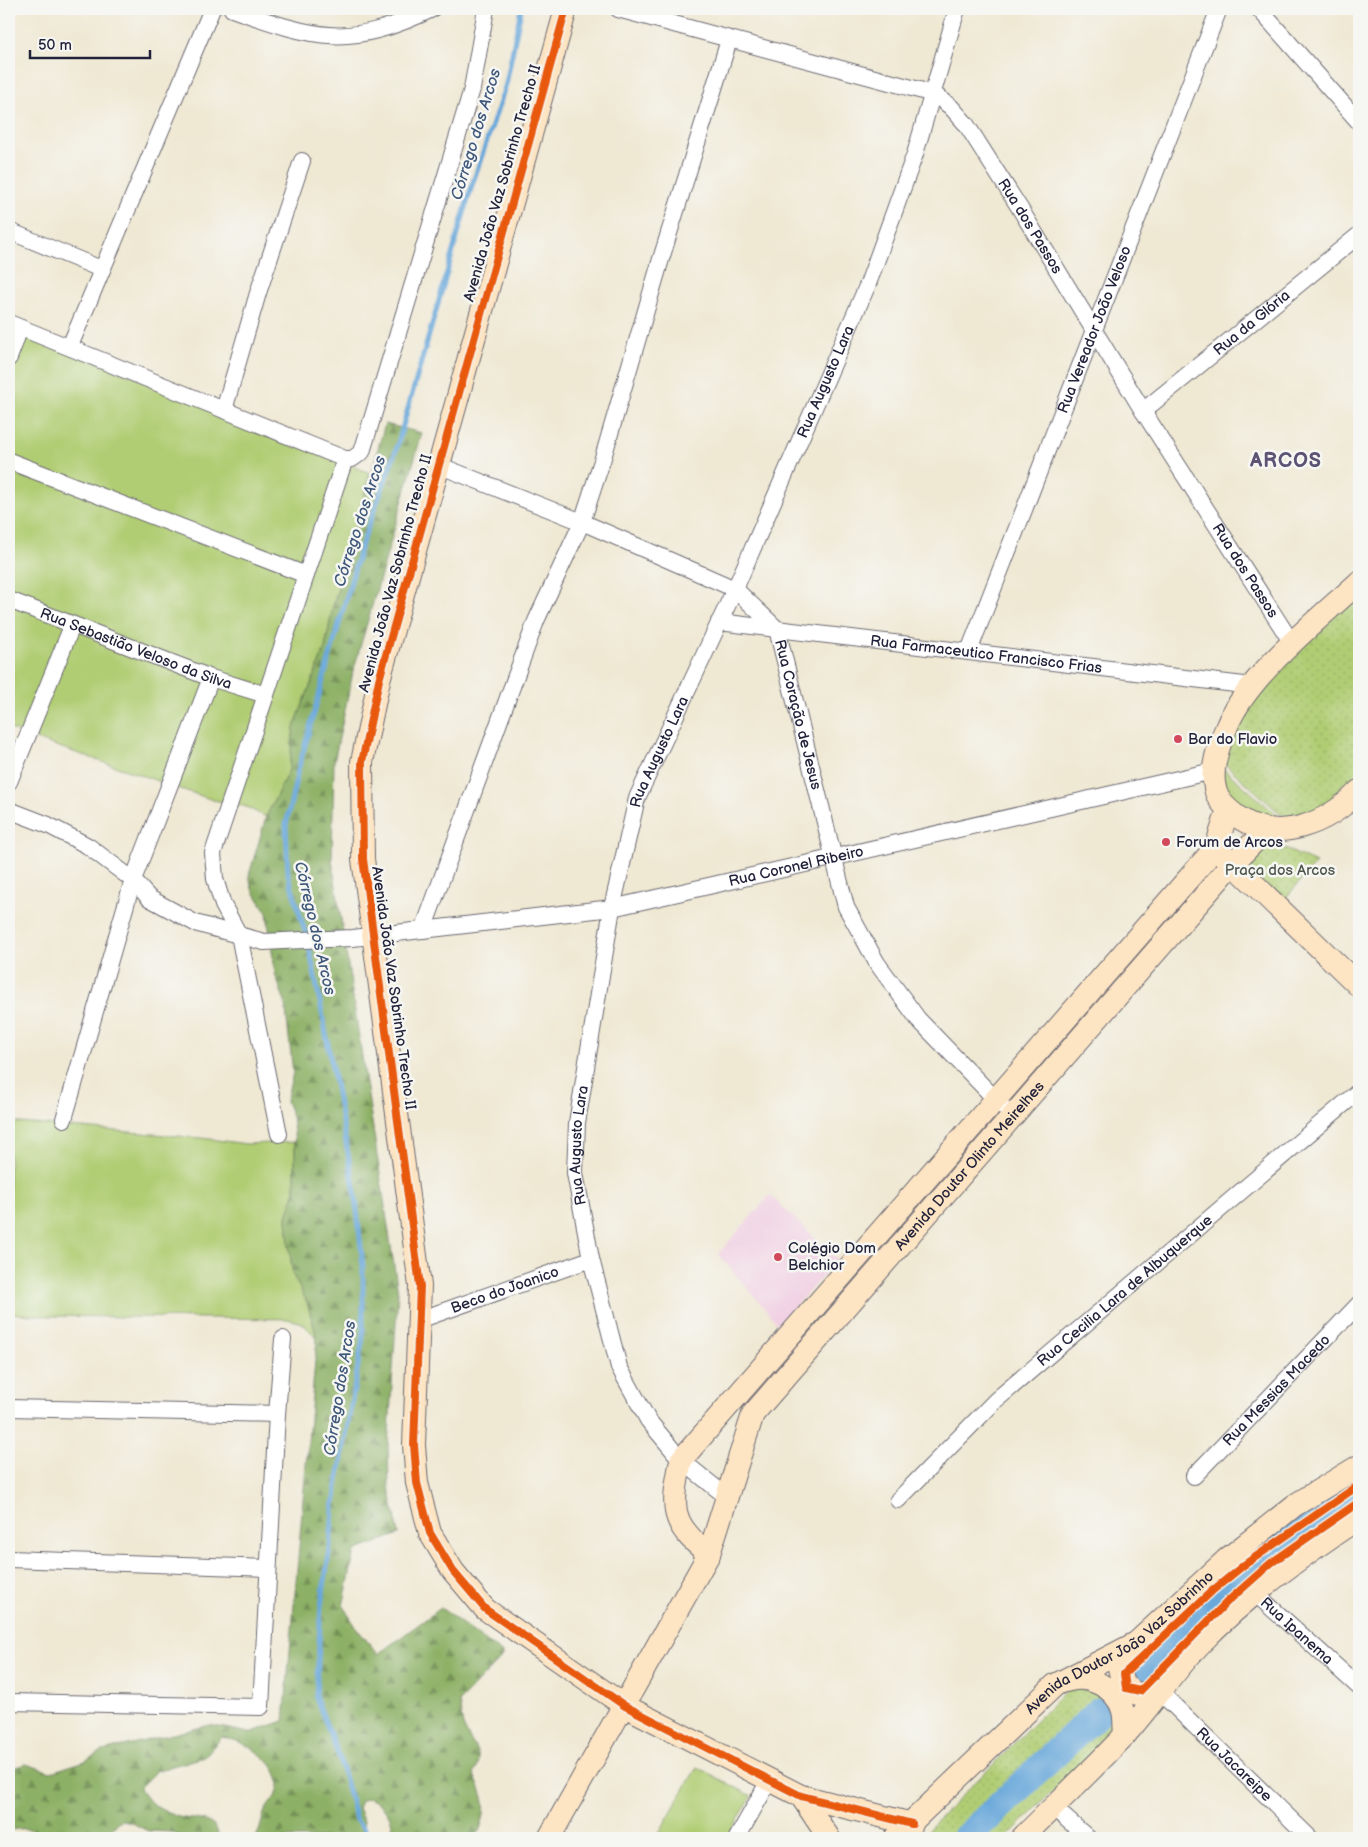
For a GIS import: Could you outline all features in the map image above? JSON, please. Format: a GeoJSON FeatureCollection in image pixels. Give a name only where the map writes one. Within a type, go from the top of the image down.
{"type":"FeatureCollection","features":[{"type":"Feature","properties":{"kind":"street"},"geometry":{"type":"LineString","coordinates":[[70,346],[212,9]]}},
{"type":"Feature","properties":{"kind":"street"},"geometry":{"type":"LineString","coordinates":[[232,9],[285,27],[334,37],[382,30],[432,9]]}},
{"type":"Feature","properties":{"kind":"street"},"geometry":{"type":"LineString","coordinates":[[9,358],[14,325],[70,346],[345,460],[352,459],[362,452],[472,89],[486,9]]}},
{"type":"Feature","properties":{"kind":"street","name":"Avenida João Vaz Sobrinho Trecho II"},"geometry":{"type":"LineString","coordinates":[[566,9],[379,680],[362,762],[363,937],[420,1286],[414,1445],[417,1483],[430,1533],[452,1571],[485,1609],[625,1706],[801,1796],[912,1824]]}},
{"type":"Feature","properties":{"kind":"street","name":"Rua dos Passos"},"geometry":{"type":"LineString","coordinates":[[618,9],[934,94],[951,107],[966,124],[1144,411],[1292,643]]}},
{"type":"Feature","properties":{"kind":"street","name":"Rua Augusto Lara"},"geometry":{"type":"LineString","coordinates":[[727,1497],[681,1460],[648,1420],[619,1367],[591,1260],[575,1173],[577,1123],[612,908],[637,798],[735,589],[868,284],[915,154],[934,94],[957,9]]}},
{"type":"Feature","properties":{"kind":"street","name":"Rua Vereador João Veloso"},"geometry":{"type":"LineString","coordinates":[[969,651],[1219,9]]}},
{"type":"Feature","properties":{"kind":"street"},"geometry":{"type":"LineString","coordinates":[[1259,9],[1359,122]]}},
{"type":"Feature","properties":{"kind":"street"},"geometry":{"type":"LineString","coordinates":[[423,930],[536,622],[582,522],[602,462],[661,259],[729,40]]}},
{"type":"Feature","properties":{"kind":"street"},"geometry":{"type":"LineString","coordinates":[[224,410],[258,293],[302,161]]}},
{"type":"Feature","properties":{"kind":"street"},"geometry":{"type":"LineString","coordinates":[[9,231],[101,269]]}},
{"type":"Feature","properties":{"kind":"street","name":"Rua da Glória"},"geometry":{"type":"LineString","coordinates":[[1144,411],[1359,235]]}},
{"type":"Feature","properties":{"kind":"street"},"geometry":{"type":"LineString","coordinates":[[280,1134],[239,935],[223,904],[216,879],[213,853],[345,460]]}},
{"type":"Feature","properties":{"kind":"street"},"geometry":{"type":"LineString","coordinates":[[9,461],[306,575]]}},
{"type":"Feature","properties":{"kind":"street","name":"Rua Coração de Jesus"},"geometry":{"type":"LineString","coordinates":[[438,465],[582,522],[735,589],[777,629],[846,907],[877,962],[918,1018],[1012,1117]]}},
{"type":"Feature","properties":{"kind":"street"},"geometry":{"type":"LineString","coordinates":[[1359,582],[1292,643],[1252,686],[1226,726],[1213,771],[1215,789],[1228,810],[1248,824],[1266,830],[1294,828],[1328,817],[1359,791]]}},
{"type":"Feature","properties":{"kind":"street","name":"Rua Sebastião Veloso da Silva"},"geometry":{"type":"LineString","coordinates":[[9,600],[72,626],[212,678],[266,695]]}},
{"type":"Feature","properties":{"kind":"street","name":"Rua Farmaceutico Francisco Frias"},"geometry":{"type":"LineString","coordinates":[[719,622],[1252,686]]}},
{"type":"Feature","properties":{"kind":"street"},"geometry":{"type":"LineString","coordinates":[[9,782],[72,626]]}},
{"type":"Feature","properties":{"kind":"street"},"geometry":{"type":"LineString","coordinates":[[64,1119],[133,880],[212,678]]}},
{"type":"Feature","properties":{"kind":"street","name":"Rua Coronel Ribeiro"},"geometry":{"type":"LineString","coordinates":[[9,810],[48,825],[88,846],[133,880],[149,898],[169,911],[195,923],[264,942],[363,937],[612,908],[1213,771]]}},
{"type":"Feature","properties":{"kind":"street","name":"Avenida Doutor Olinto Meirelhes"},"geometry":{"type":"LineString","coordinates":[[1228,810],[1216,847],[681,1460],[676,1484],[675,1515],[688,1538],[708,1554],[753,1414],[1233,863],[1266,830]]}},
{"type":"Feature","properties":{"kind":"street"},"geometry":{"type":"LineString","coordinates":[[1216,847],[1359,986]]}},
{"type":"Feature","properties":{"kind":"street"},"geometry":{"type":"LineString","coordinates":[[1104,975],[1122,991]]}},
{"type":"Feature","properties":{"kind":"street","name":"Rua Cecilia Lara de Albuquerque"},"geometry":{"type":"LineString","coordinates":[[898,1500],[996,1400],[1359,1091]]}},
{"type":"Feature","properties":{"kind":"street"},"geometry":{"type":"LineString","coordinates":[[872,1241],[890,1257]]}},
{"type":"Feature","properties":{"kind":"street","name":"Beco do Joanico"},"geometry":{"type":"LineString","coordinates":[[419,1320],[591,1260]]}},
{"type":"Feature","properties":{"kind":"street","name":"Rua Messias Macedo"},"geometry":{"type":"LineString","coordinates":[[1194,1476],[1359,1304]]}},
{"type":"Feature","properties":{"kind":"street"},"geometry":{"type":"LineString","coordinates":[[9,1702],[261,1707],[277,1414],[283,1339]]}},
{"type":"Feature","properties":{"kind":"street"},"geometry":{"type":"LineString","coordinates":[[9,1408],[277,1414]]}},
{"type":"Feature","properties":{"kind":"street","name":"Avenida Doutor João Vaz Sobrinho"},"geometry":{"type":"LineString","coordinates":[[895,1838],[912,1824],[1055,1685],[1136,1643],[1241,1548],[1295,1505],[1359,1466]]}},
{"type":"Feature","properties":{"kind":"street"},"geometry":{"type":"LineString","coordinates":[[1022,1838],[1124,1736],[1159,1691],[1202,1642],[1256,1594],[1323,1542],[1359,1518]]}},
{"type":"Feature","properties":{"kind":"street"},"geometry":{"type":"LineString","coordinates":[[549,1838],[625,1706],[708,1554]]}},
{"type":"Feature","properties":{"kind":"street"},"geometry":{"type":"LineString","coordinates":[[9,1559],[268,1568]]}},
{"type":"Feature","properties":{"kind":"street","name":"Rua Ipanema"},"geometry":{"type":"LineString","coordinates":[[1256,1594],[1359,1687]]}},
{"type":"Feature","properties":{"kind":"street"},"geometry":{"type":"LineString","coordinates":[[1136,1643],[1119,1668],[1124,1685],[1137,1694],[1159,1691]]}},
{"type":"Feature","properties":{"kind":"street"},"geometry":{"type":"LineString","coordinates":[[1055,1685],[1072,1679],[1085,1679],[1102,1684],[1115,1696],[1123,1711],[1124,1736]]}},
{"type":"Feature","properties":{"kind":"street","name":"Rua Jacareipe"},"geometry":{"type":"LineString","coordinates":[[1159,1691],[1310,1838]]}},
{"type":"Feature","properties":{"kind":"street"},"geometry":{"type":"LineString","coordinates":[[737,1838],[769,1781]]}},
{"type":"Feature","properties":{"kind":"street"},"geometry":{"type":"LineString","coordinates":[[801,1796],[829,1838]]}},
{"type":"Feature","properties":{"kind":"street"},"geometry":{"type":"LineString","coordinates":[[1053,1807],[1088,1838]]}},
{"type":"Feature","properties":{"kind":"shaded area","name":"Colégio Dom Belchior"},"geometry":{"type":"Polygon","coordinates":[[[770,1195],[838,1260],[778,1324],[718,1254],[770,1195]]]}},
{"type":"Feature","properties":{"kind":"green space"},"geometry":{"type":"Polygon","coordinates":[[[9,325],[370,473],[333,606],[325,648],[294,727],[289,770],[266,817],[244,806],[213,800],[27,736],[9,728],[9,325]]]}},
{"type":"Feature","properties":{"kind":"green space"},"geometry":{"type":"Polygon","coordinates":[[[385,424],[422,433],[353,672],[334,762],[332,860],[398,1292],[388,1446],[389,1487],[399,1534],[355,1551],[343,1606],[358,1630],[378,1654],[441,1608],[504,1655],[459,1702],[464,1727],[477,1752],[479,1762],[473,1774],[483,1798],[483,1821],[476,1838],[392,1838],[392,1825],[387,1813],[379,1803],[367,1798],[361,1801],[358,1808],[364,1821],[361,1838],[255,1838],[260,1829],[264,1813],[278,1790],[278,1777],[267,1760],[259,1753],[240,1742],[222,1737],[204,1757],[156,1771],[140,1787],[150,1802],[161,1809],[179,1817],[204,1821],[214,1826],[219,1838],[183,1837],[170,1832],[148,1831],[128,1821],[121,1820],[107,1833],[84,1838],[45,1838],[28,1829],[9,1830],[9,1769],[26,1764],[51,1772],[85,1761],[103,1751],[210,1725],[249,1733],[284,1721],[317,1338],[307,1302],[293,1275],[289,1246],[287,1217],[295,1190],[295,1142],[292,1116],[286,1101],[293,1073],[285,1002],[275,974],[267,913],[252,889],[249,875],[266,817],[289,770],[294,727],[325,648],[333,606],[385,424]]]}},
{"type":"Feature","properties":{"kind":"green space"},"geometry":{"type":"Polygon","coordinates":[[[1359,584],[1359,788],[1294,826],[1218,758],[1229,725],[1359,584]]]}},
{"type":"Feature","properties":{"kind":"green space"},"geometry":{"type":"Polygon","coordinates":[[[1217,763],[1291,827],[1229,808],[1217,763]]]}},
{"type":"Feature","properties":{"kind":"green space","name":"Praça dos Arcos"},"geometry":{"type":"Polygon","coordinates":[[[1268,841],[1316,863],[1283,901],[1245,868],[1268,841]]]}},
{"type":"Feature","properties":{"kind":"green space"},"geometry":{"type":"Polygon","coordinates":[[[9,1122],[202,1138],[246,1144],[295,1142],[295,1190],[287,1217],[289,1246],[293,1275],[307,1302],[317,1338],[302,1323],[288,1319],[43,1316],[9,1313],[9,1122]]]}},
{"type":"Feature","properties":{"kind":"green space"},"geometry":{"type":"Polygon","coordinates":[[[1069,1688],[1106,1691],[1117,1727],[1006,1838],[920,1838],[1069,1688]]]}},
{"type":"Feature","properties":{"kind":"green space"},"geometry":{"type":"Polygon","coordinates":[[[697,1767],[752,1796],[727,1838],[656,1838],[697,1767]]]}},
{"type":"Feature","properties":{"kind":"waterway","name":"Córrego dos Arcos"},"geometry":{"type":"LineString","coordinates":[[371,1838],[356,1820],[339,1757],[316,1698],[321,1606],[330,1547],[333,1509],[363,1337],[363,1266],[355,1192],[322,1012],[308,942],[288,874],[286,825],[298,770],[360,549],[396,450],[472,185],[506,84],[521,9]]}},
{"type":"Feature","properties":{"kind":"waterway"},"geometry":{"type":"LineString","coordinates":[[1138,1672],[1235,1582],[1301,1531],[1359,1492]]}},
{"type":"Feature","properties":{"kind":"waterway"},"geometry":{"type":"LineString","coordinates":[[966,1838],[1099,1712]]}},
{"type":"Feature","properties":{"kind":"cycle path"},"geometry":{"type":"LineString","coordinates":[[566,9],[379,680],[362,762],[363,859],[420,1286],[414,1445],[417,1483],[430,1533],[453,1571],[485,1609],[625,1706],[801,1796],[912,1824]]}},
{"type":"Feature","properties":{"kind":"cycle path"},"geometry":{"type":"LineString","coordinates":[[1359,1485],[1244,1565],[1212,1591],[1124,1674],[1126,1688],[1140,1691],[1227,1602],[1271,1563],[1359,1502]]}},
{"type":"Feature","properties":{"kind":"place","name":"Bar do Flavio"},"geometry":{"type":"Point","coordinates":[1178,739]}},
{"type":"Feature","properties":{"kind":"place","name":"Forum de Arcos"},"geometry":{"type":"Point","coordinates":[1166,842]}},
{"type":"Feature","properties":{"kind":"place","name":"Colégio Dom Belchior"},"geometry":{"type":"Point","coordinates":[778,1257]}},
{"type":"Feature","properties":{"kind":"district","name":"ARCOS"},"geometry":{"type":"Point","coordinates":[1286,460]}}]}
